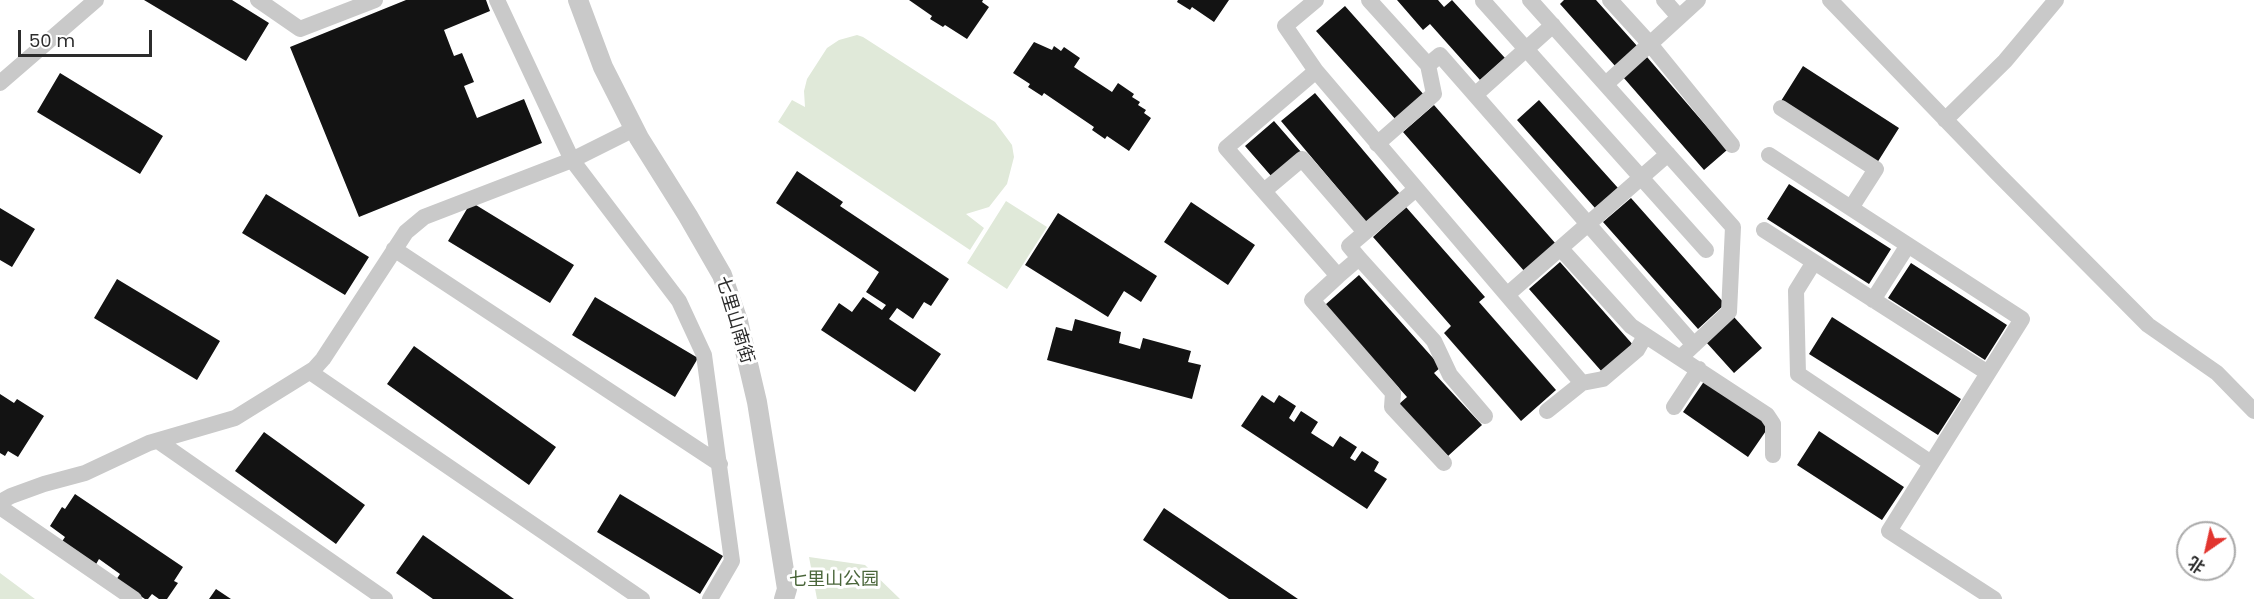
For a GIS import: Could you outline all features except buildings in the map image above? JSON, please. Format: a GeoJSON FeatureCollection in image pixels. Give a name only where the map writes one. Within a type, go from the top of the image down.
{"type":"FeatureCollection","features":[{"type":"Feature","properties":{"kind":"street"},"geometry":{"type":"LineString","coordinates":[[0,83],[94,0]]}},
{"type":"Feature","properties":{"kind":"street"},"geometry":{"type":"LineString","coordinates":[[258,0],[300,29],[364,2]]}},
{"type":"Feature","properties":{"kind":"street"},"geometry":{"type":"LineString","coordinates":[[497,0],[572,160],[679,301],[704,355],[732,561],[710,599]]}},
{"type":"Feature","properties":{"kind":"street","name":"七里山南街"},"geometry":{"type":"LineString","coordinates":[[578,0],[603,67],[634,129],[722,275],[738,321],[757,402],[787,589],[784,599]]}},
{"type":"Feature","properties":{"kind":"street"},"geometry":{"type":"LineString","coordinates":[[1316,0],[1285,26],[1316,71],[1582,382]]}},
{"type":"Feature","properties":{"kind":"street"},"geometry":{"type":"LineString","coordinates":[[1370,0],[1428,65],[1434,94],[1377,144]]}},
{"type":"Feature","properties":{"kind":"street"},"geometry":{"type":"LineString","coordinates":[[1610,0],[1732,145]]}},
{"type":"Feature","properties":{"kind":"street"},"geometry":{"type":"LineString","coordinates":[[1664,0],[1679,17]]}},
{"type":"Feature","properties":{"kind":"street"},"geometry":{"type":"LineString","coordinates":[[1606,84],[1698,0]]}},
{"type":"Feature","properties":{"kind":"street"},"geometry":{"type":"LineString","coordinates":[[1830,0],[2148,325],[2217,373],[2254,411]]}},
{"type":"Feature","properties":{"kind":"street"},"geometry":{"type":"LineString","coordinates":[[1945,120],[2005,61],[2056,0]]}},
{"type":"Feature","properties":{"kind":"street"},"geometry":{"type":"LineString","coordinates":[[1483,1],[1706,250]]}},
{"type":"Feature","properties":{"kind":"street"},"geometry":{"type":"LineString","coordinates":[[1538,3],[1553,25],[1733,227],[1730,312],[1680,358]]}},
{"type":"Feature","properties":{"kind":"street"},"geometry":{"type":"LineString","coordinates":[[1475,95],[1553,25]]}},
{"type":"Feature","properties":{"kind":"street"},"geometry":{"type":"LineString","coordinates":[[1428,65],[1440,55],[1694,345]]}},
{"type":"Feature","properties":{"kind":"street"},"geometry":{"type":"LineString","coordinates":[[1316,71],[1226,148],[1338,276]]}},
{"type":"Feature","properties":{"kind":"street"},"geometry":{"type":"LineString","coordinates":[[1781,108],[1876,169],[1851,208]]}},
{"type":"Feature","properties":{"kind":"street"},"geometry":{"type":"LineString","coordinates":[[0,502],[33,488],[85,473],[158,441],[235,418],[310,372],[323,358],[406,231],[424,217],[572,160],[634,129]]}},
{"type":"Feature","properties":{"kind":"street"},"geometry":{"type":"LineString","coordinates":[[1508,294],[1668,154]]}},
{"type":"Feature","properties":{"kind":"street"},"geometry":{"type":"LineString","coordinates":[[1769,155],[2022,319],[1889,531],[1994,599]]}},
{"type":"Feature","properties":{"kind":"street"},"geometry":{"type":"LineString","coordinates":[[1264,191],[1302,159],[1365,232]]}},
{"type":"Feature","properties":{"kind":"street"},"geometry":{"type":"LineString","coordinates":[[1416,189],[1349,246],[1434,340],[1450,375],[1485,416]]}},
{"type":"Feature","properties":{"kind":"street"},"geometry":{"type":"LineString","coordinates":[[1764,230],[1988,374]]}},
{"type":"Feature","properties":{"kind":"street"},"geometry":{"type":"LineString","coordinates":[[1873,300],[1908,245]]}},
{"type":"Feature","properties":{"kind":"street"},"geometry":{"type":"LineString","coordinates":[[394,249],[720,464]]}},
{"type":"Feature","properties":{"kind":"street"},"geometry":{"type":"LineString","coordinates":[[1561,249],[1631,326],[1767,415],[1773,424],[1773,455]]}},
{"type":"Feature","properties":{"kind":"street"},"geometry":{"type":"LineString","coordinates":[[1359,258],[1312,300],[1393,393],[1392,407],[1444,463]]}},
{"type":"Feature","properties":{"kind":"street"},"geometry":{"type":"LineString","coordinates":[[1814,262],[1796,291],[1798,374],[1931,464]]}},
{"type":"Feature","properties":{"kind":"street"},"geometry":{"type":"LineString","coordinates":[[1547,411],[1582,382],[1603,379],[1637,350],[1645,336]]}},
{"type":"Feature","properties":{"kind":"street"},"geometry":{"type":"LineString","coordinates":[[1674,406],[1699,369]]}},
{"type":"Feature","properties":{"kind":"street"},"geometry":{"type":"LineString","coordinates":[[310,372],[642,599]]}},
{"type":"Feature","properties":{"kind":"street"},"geometry":{"type":"LineString","coordinates":[[158,441],[385,599]]}},
{"type":"Feature","properties":{"kind":"street"},"geometry":{"type":"LineString","coordinates":[[0,507],[134,599]]}},
{"type":"Feature","properties":{"kind":"green space"},"geometry":{"type":"Polygon","coordinates":[[[857,35],[995,122],[1012,145],[1014,157],[1007,184],[989,207],[966,214],[984,228],[970,250],[778,122],[792,100],[805,107],[804,91],[807,79],[827,48],[839,40],[857,35]]]}},
{"type":"Feature","properties":{"kind":"green space"},"geometry":{"type":"Polygon","coordinates":[[[1006,201],[1047,227],[1007,289],[967,263],[1006,201]]]}},
{"type":"Feature","properties":{"kind":"green space","name":"七里山公园"},"geometry":{"type":"Polygon","coordinates":[[[809,557],[865,565],[900,599],[817,599],[809,557]]]}},
{"type":"Feature","properties":{"kind":"green space"},"geometry":{"type":"Polygon","coordinates":[[[0,573],[35,599],[0,599],[0,573]]]}}]}
